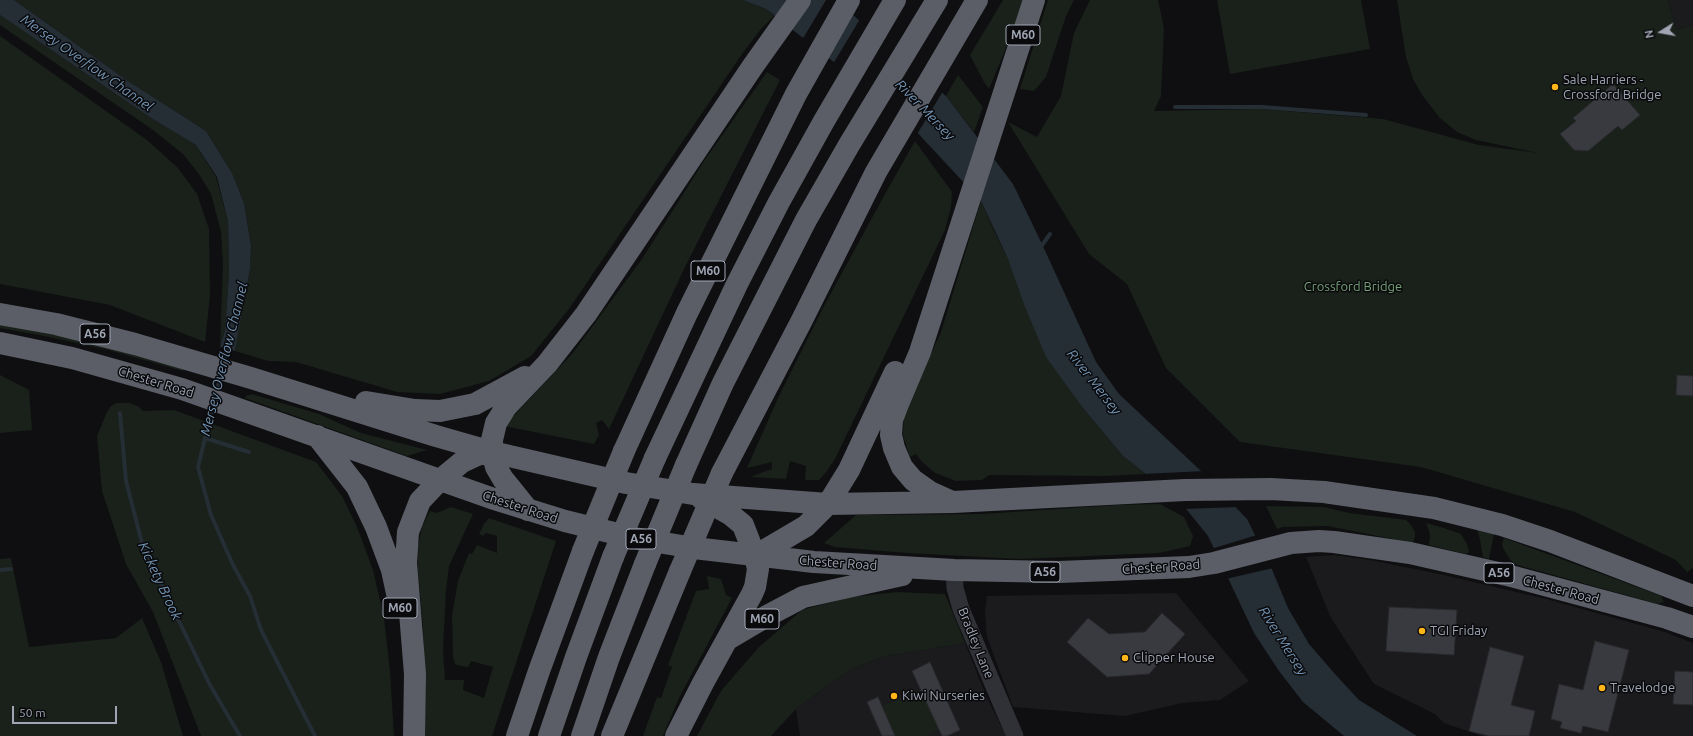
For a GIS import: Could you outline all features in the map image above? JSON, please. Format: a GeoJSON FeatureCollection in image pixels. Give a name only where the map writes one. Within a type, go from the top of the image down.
{"type":"FeatureCollection","features":[{"type":"Feature","properties":{"kind":"highway"},"geometry":{"type":"LineString","coordinates":[[528,510],[503,479],[496,467],[492,452],[492,440],[496,423],[506,407],[548,364],[586,314],[753,66],[800,0]]}},
{"type":"Feature","properties":{"kind":"highway","name":"M60"},"geometry":{"type":"LineString","coordinates":[[517,736],[583,551],[624,451],[686,313],[796,94],[849,0]]}},
{"type":"Feature","properties":{"kind":"highway","name":"M60"},"geometry":{"type":"LineString","coordinates":[[549,736],[613,557],[655,458],[737,284],[824,121],[895,0]]}},
{"type":"Feature","properties":{"kind":"highway"},"geometry":{"type":"LineString","coordinates":[[582,736],[609,657],[645,564],[686,465],[723,383],[806,220],[849,145],[937,0]]}},
{"type":"Feature","properties":{"kind":"highway"},"geometry":{"type":"LineString","coordinates":[[612,736],[722,473],[801,322],[876,172],[977,0]]}},
{"type":"Feature","properties":{"kind":"highway","name":"M60"},"geometry":{"type":"LineString","coordinates":[[828,504],[849,470],[950,256],[958,236],[1034,0]]}},
{"type":"Feature","properties":{"kind":"highway","name":"M60"},"geometry":{"type":"LineString","coordinates":[[950,256],[920,352],[892,420],[891,435],[899,462],[913,480],[930,492],[953,502]]}},
{"type":"Feature","properties":{"kind":"highway","name":"A56"},"geometry":{"type":"LineString","coordinates":[[0,314],[56,324],[190,360],[492,452],[626,484],[693,494],[828,504],[953,502],[1185,490],[1271,490],[1324,492],[1419,506],[1502,524],[1689,595]]}},
{"type":"Feature","properties":{"kind":"highway","name":"Chester Road"},"geometry":{"type":"LineString","coordinates":[[0,344],[72,358],[182,389],[243,409],[439,481],[564,521],[634,538],[755,556],[926,569],[1059,572],[1165,569],[1202,565],[1278,545],[1320,541],[1354,544],[1438,559],[1507,575],[1684,624]]}},
{"type":"Feature","properties":{"kind":"highway"},"geometry":{"type":"LineString","coordinates":[[251,378],[382,405],[415,410],[440,411],[475,404],[516,383],[548,364]]}},
{"type":"Feature","properties":{"kind":"highway","name":"M60"},"geometry":{"type":"LineString","coordinates":[[316,436],[357,487],[376,527],[392,570],[402,618],[408,659],[414,736]]}},
{"type":"Feature","properties":{"kind":"highway","name":"A56"},"geometry":{"type":"LineString","coordinates":[[439,481],[462,462],[477,455],[492,452]]}},
{"type":"Feature","properties":{"kind":"highway","name":"M60"},"geometry":{"type":"LineString","coordinates":[[414,736],[415,674],[406,563],[408,532],[420,500],[439,481]]}},
{"type":"Feature","properties":{"kind":"highway","name":"A56"},"geometry":{"type":"LineString","coordinates":[[693,494],[718,506],[732,515],[743,525],[755,556]]}},
{"type":"Feature","properties":{"kind":"highway"},"geometry":{"type":"LineString","coordinates":[[755,556],[806,526],[828,504]]}},
{"type":"Feature","properties":{"kind":"highway","name":"M60"},"geometry":{"type":"LineString","coordinates":[[676,736],[703,683],[752,594],[755,587],[758,568],[755,556]]}},
{"type":"Feature","properties":{"kind":"highway","name":"M60"},"geometry":{"type":"LineString","coordinates":[[728,639],[798,600],[844,587],[926,569]]}},
{"type":"Feature","properties":{"kind":"highway"},"geometry":{"type":"LineString","coordinates":[[1684,624],[1689,595]]}},
{"type":"Feature","properties":{"kind":"street","name":"Bradley Lane"},"geometry":{"type":"LineString","coordinates":[[954,570],[955,588],[961,608],[1015,736]]}},
{"type":"Feature","properties":{"kind":"shaded area"},"geometry":{"type":"Polygon","coordinates":[[[1668,0],[1693,0],[1693,25],[1676,30],[1668,0]]]}},
{"type":"Feature","properties":{"kind":"shaded area"},"geometry":{"type":"Polygon","coordinates":[[[1335,555],[1370,560],[1444,575],[1546,599],[1665,632],[1693,643],[1693,736],[1482,736],[1444,723],[1435,714],[1374,684],[1331,618],[1306,557],[1335,555]]]}},
{"type":"Feature","properties":{"kind":"shaded area"},"geometry":{"type":"Polygon","coordinates":[[[1176,593],[1249,681],[1220,700],[1182,703],[1125,716],[1013,707],[987,637],[985,613],[987,596],[1176,593]]]}},
{"type":"Feature","properties":{"kind":"shaded area"},"geometry":{"type":"Polygon","coordinates":[[[965,643],[987,698],[1006,736],[800,736],[796,709],[851,669],[886,656],[965,643]]]}},
{"type":"Feature","properties":{"kind":"green space"},"geometry":{"type":"Polygon","coordinates":[[[14,0],[743,0],[766,9],[774,16],[761,29],[742,54],[569,309],[531,356],[489,381],[440,394],[397,392],[296,362],[268,361],[235,351],[250,269],[251,244],[244,203],[232,173],[206,131],[128,81],[14,0]]]}},
{"type":"Feature","properties":{"kind":"green space"},"geometry":{"type":"Polygon","coordinates":[[[1003,0],[1026,0],[989,89],[970,55],[1003,0]]]}},
{"type":"Feature","properties":{"kind":"green space"},"geometry":{"type":"Polygon","coordinates":[[[1048,0],[1074,0],[1066,16],[1046,77],[1034,91],[1020,89],[1048,0]]]}},
{"type":"Feature","properties":{"kind":"green space","name":"Crossford Bridge"},"geometry":{"type":"Polygon","coordinates":[[[1090,0],[1158,0],[1164,28],[1161,96],[1154,111],[1261,109],[1383,119],[1479,145],[1538,153],[1476,140],[1457,132],[1440,118],[1422,95],[1413,79],[1406,57],[1397,0],[1668,0],[1676,30],[1693,25],[1693,568],[1687,572],[1676,560],[1575,512],[1421,467],[1240,442],[1166,368],[1127,284],[1089,254],[1008,122],[1037,137],[1061,96],[1074,33],[1090,0]]]}},
{"type":"Feature","properties":{"kind":"green space"},"geometry":{"type":"Polygon","coordinates":[[[1217,0],[1361,0],[1370,49],[1230,74],[1217,0]]]}},
{"type":"Feature","properties":{"kind":"green space"},"geometry":{"type":"Polygon","coordinates":[[[0,15],[151,118],[196,145],[216,177],[228,221],[229,273],[225,330],[220,347],[223,264],[221,232],[211,194],[199,174],[183,154],[153,130],[0,25],[0,15]]]}},
{"type":"Feature","properties":{"kind":"green space"},"geometry":{"type":"Polygon","coordinates":[[[0,36],[147,140],[178,168],[197,194],[209,229],[210,296],[205,342],[110,305],[0,284],[0,36]]]}},
{"type":"Feature","properties":{"kind":"green space"},"geometry":{"type":"Polygon","coordinates":[[[767,72],[780,80],[685,267],[609,429],[602,420],[596,423],[599,435],[594,444],[504,426],[572,354],[642,259],[704,161],[767,72]]]}},
{"type":"Feature","properties":{"kind":"green space"},"geometry":{"type":"Polygon","coordinates":[[[958,75],[983,107],[974,132],[946,96],[958,75]]]}},
{"type":"Feature","properties":{"kind":"green space"},"geometry":{"type":"Polygon","coordinates":[[[915,141],[952,192],[951,207],[945,230],[836,457],[819,480],[805,480],[806,466],[790,461],[786,479],[750,477],[772,469],[772,462],[747,468],[778,398],[825,304],[915,141]]]}},
{"type":"Feature","properties":{"kind":"green space"},"geometry":{"type":"Polygon","coordinates":[[[981,201],[994,231],[1083,408],[1123,456],[1146,474],[1104,476],[989,475],[982,480],[956,481],[935,473],[921,461],[916,454],[910,457],[903,435],[904,413],[941,332],[981,201]]]}},
{"type":"Feature","properties":{"kind":"green space"},"geometry":{"type":"Polygon","coordinates":[[[0,322],[45,331],[184,368],[183,371],[105,349],[0,328],[0,322]]]}},
{"type":"Feature","properties":{"kind":"green space"},"geometry":{"type":"Polygon","coordinates":[[[0,375],[29,390],[32,430],[0,433],[0,375]]]}},
{"type":"Feature","properties":{"kind":"green space"},"geometry":{"type":"Polygon","coordinates":[[[252,394],[319,414],[361,433],[427,450],[407,456],[245,398],[246,396],[252,394]]]}},
{"type":"Feature","properties":{"kind":"green space"},"geometry":{"type":"Polygon","coordinates":[[[117,403],[130,403],[139,407],[143,411],[174,410],[316,462],[342,496],[357,527],[373,570],[384,618],[390,671],[394,736],[201,736],[153,612],[126,564],[102,491],[97,436],[107,412],[111,406],[117,403]]]}},
{"type":"Feature","properties":{"kind":"green space"},"geometry":{"type":"Polygon","coordinates":[[[1160,504],[1184,517],[1193,536],[1190,546],[1159,553],[1020,559],[907,553],[835,547],[824,543],[856,515],[982,514],[1119,505],[1160,504]]]}},
{"type":"Feature","properties":{"kind":"green space"},"geometry":{"type":"Polygon","coordinates":[[[1266,506],[1324,507],[1349,513],[1406,520],[1415,532],[1415,536],[1413,543],[1328,526],[1283,527],[1277,529],[1266,506]]]}},
{"type":"Feature","properties":{"kind":"green space"},"geometry":{"type":"Polygon","coordinates":[[[451,507],[473,514],[449,566],[446,591],[443,650],[445,680],[464,680],[463,690],[484,698],[493,667],[471,661],[468,667],[461,666],[455,664],[453,657],[452,616],[458,581],[469,553],[472,554],[477,545],[497,553],[497,536],[486,533],[483,536],[479,534],[489,518],[556,541],[492,736],[424,736],[425,707],[423,626],[418,572],[418,547],[422,527],[430,511],[437,513],[451,507]]]}},
{"type":"Feature","properties":{"kind":"green space"},"geometry":{"type":"Polygon","coordinates":[[[1426,523],[1461,534],[1467,544],[1469,552],[1466,554],[1429,545],[1430,534],[1426,523]]]}},
{"type":"Feature","properties":{"kind":"green space"},"geometry":{"type":"Polygon","coordinates":[[[1477,529],[1494,534],[1489,559],[1483,557],[1477,529]]]}},
{"type":"Feature","properties":{"kind":"green space"},"geometry":{"type":"Polygon","coordinates":[[[1504,538],[1661,596],[1664,602],[1658,604],[1514,564],[1503,548],[1502,544],[1504,538]]]}},
{"type":"Feature","properties":{"kind":"green space"},"geometry":{"type":"Polygon","coordinates":[[[11,558],[29,647],[116,638],[142,618],[161,662],[183,736],[0,736],[0,559],[11,558]]]}},
{"type":"Feature","properties":{"kind":"green space"},"geometry":{"type":"Polygon","coordinates":[[[707,576],[721,579],[726,595],[732,598],[679,698],[663,736],[643,736],[657,697],[661,698],[672,667],[668,665],[696,591],[709,589],[707,576]]]}},
{"type":"Feature","properties":{"kind":"green space"},"geometry":{"type":"Polygon","coordinates":[[[897,592],[945,594],[965,643],[886,656],[851,669],[796,709],[771,736],[697,736],[721,691],[758,648],[802,610],[851,597],[897,592]]]}},
{"type":"Feature","properties":{"kind":"green space"},"geometry":{"type":"Polygon","coordinates":[[[921,689],[939,730],[925,736],[895,736],[882,706],[921,689]]]}},
{"type":"Feature","properties":{"kind":"water"},"geometry":{"type":"Polygon","coordinates":[[[0,0],[14,0],[128,81],[206,131],[232,173],[244,203],[251,245],[250,269],[235,351],[220,347],[225,330],[229,273],[228,221],[217,177],[196,145],[151,118],[0,15],[0,0]]]}},
{"type":"Feature","properties":{"kind":"water","name":"River Mersey"},"geometry":{"type":"Polygon","coordinates":[[[743,0],[836,0],[946,96],[1013,184],[1096,362],[1119,394],[1200,470],[1247,519],[1271,567],[1288,608],[1309,644],[1335,674],[1359,700],[1417,736],[1344,736],[1303,702],[1279,671],[1254,633],[1208,536],[1179,500],[1123,456],[1083,408],[1046,357],[1025,307],[1008,259],[981,201],[899,113],[766,9],[743,0]]]}},
{"type":"Feature","properties":{"kind":"pier"},"geometry":{"type":"Polygon","coordinates":[[[826,0],[839,0],[826,58],[802,40],[826,0]]]}},
{"type":"Feature","properties":{"kind":"pier"},"geometry":{"type":"Polygon","coordinates":[[[860,19],[943,91],[916,136],[897,115],[833,64],[860,19]]]}},
{"type":"Feature","properties":{"kind":"pier"},"geometry":{"type":"Polygon","coordinates":[[[1205,471],[1238,507],[1183,509],[1178,501],[1143,474],[1205,471]]]}},
{"type":"Feature","properties":{"kind":"pier"},"geometry":{"type":"Polygon","coordinates":[[[1257,535],[1273,568],[1226,579],[1211,549],[1257,535]]]}},
{"type":"Feature","properties":{"kind":"building"},"geometry":{"type":"Polygon","coordinates":[[[1613,84],[1640,115],[1622,130],[1618,126],[1588,151],[1574,150],[1560,134],[1576,121],[1573,118],[1613,84]]]}},
{"type":"Feature","properties":{"kind":"building"},"geometry":{"type":"Polygon","coordinates":[[[1677,375],[1693,376],[1693,396],[1676,395],[1677,375]]]}},
{"type":"Feature","properties":{"kind":"building","name":"TGI Friday"},"geometry":{"type":"Polygon","coordinates":[[[1389,607],[1457,610],[1454,655],[1386,651],[1389,607]]]}},
{"type":"Feature","properties":{"kind":"building","name":"Clipper House"},"geometry":{"type":"Polygon","coordinates":[[[1162,613],[1185,634],[1149,674],[1107,677],[1067,642],[1088,618],[1109,634],[1145,632],[1162,613]]]}},
{"type":"Feature","properties":{"kind":"building","name":"Travelodge"},"geometry":{"type":"Polygon","coordinates":[[[1595,641],[1629,650],[1608,732],[1583,726],[1581,733],[1560,728],[1562,722],[1551,719],[1559,684],[1583,690],[1595,641]]]}},
{"type":"Feature","properties":{"kind":"building"},"geometry":{"type":"Polygon","coordinates":[[[1490,647],[1524,656],[1511,705],[1535,711],[1529,736],[1489,736],[1469,731],[1490,647]]]}},
{"type":"Feature","properties":{"kind":"building"},"geometry":{"type":"Polygon","coordinates":[[[930,662],[960,730],[947,736],[942,736],[912,671],[930,662]]]}},
{"type":"Feature","properties":{"kind":"building"},"geometry":{"type":"Polygon","coordinates":[[[1675,671],[1693,672],[1693,705],[1673,704],[1675,671]]]}},
{"type":"Feature","properties":{"kind":"building"},"geometry":{"type":"Polygon","coordinates":[[[878,697],[895,736],[882,736],[867,702],[878,697]]]}},
{"type":"Feature","properties":{"kind":"waterway"},"geometry":{"type":"LineString","coordinates":[[1175,107],[1262,107],[1366,115]]}},
{"type":"Feature","properties":{"kind":"waterway"},"geometry":{"type":"LineString","coordinates":[[1040,248],[1050,234]]}},
{"type":"Feature","properties":{"kind":"waterway","name":"Mersey Overflow Channel"},"geometry":{"type":"LineString","coordinates":[[224,362],[229,344]]}},
{"type":"Feature","properties":{"kind":"waterway","name":"Mersey Overflow Channel"},"geometry":{"type":"LineString","coordinates":[[216,393],[221,375]]}},
{"type":"Feature","properties":{"kind":"waterway","name":"Mersey Overflow Channel"},"geometry":{"type":"LineString","coordinates":[[213,406],[198,467],[211,515],[233,565],[250,596],[261,630],[315,736]]}},
{"type":"Feature","properties":{"kind":"waterway","name":"Kickety Brook"},"geometry":{"type":"LineString","coordinates":[[120,413],[126,481],[143,547],[210,685],[240,736]]}},
{"type":"Feature","properties":{"kind":"waterway"},"geometry":{"type":"LineString","coordinates":[[205,438],[249,452]]}},
{"type":"Feature","properties":{"kind":"waterway"},"geometry":{"type":"LineString","coordinates":[[0,570],[11,569]]}},
{"type":"Feature","properties":{"kind":"place","name":"Sale Harriers - Crossford Bridge"},"geometry":{"type":"Point","coordinates":[1555,87]}},
{"type":"Feature","properties":{"kind":"place","name":"TGI Friday"},"geometry":{"type":"Point","coordinates":[1422,631]}},
{"type":"Feature","properties":{"kind":"place","name":"Clipper House"},"geometry":{"type":"Point","coordinates":[1125,658]}},
{"type":"Feature","properties":{"kind":"place","name":"Travelodge"},"geometry":{"type":"Point","coordinates":[1602,688]}},
{"type":"Feature","properties":{"kind":"place","name":"Kiwi Nurseries"},"geometry":{"type":"Point","coordinates":[894,696]}}]}
